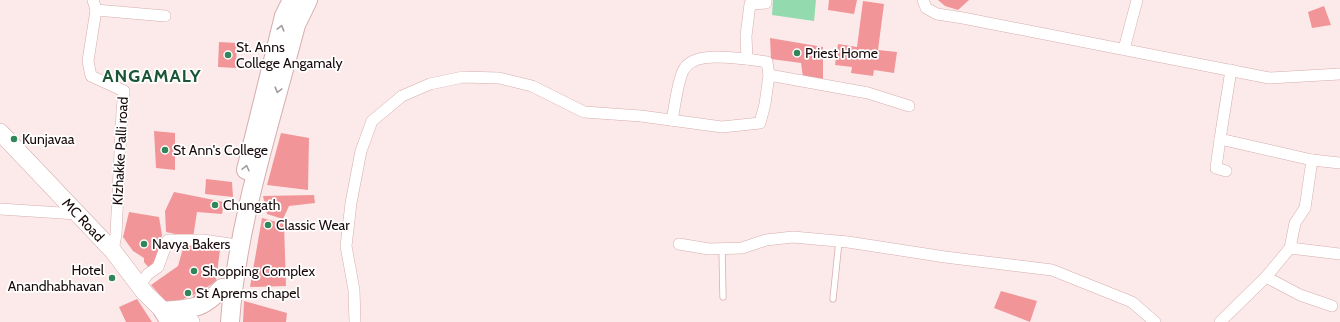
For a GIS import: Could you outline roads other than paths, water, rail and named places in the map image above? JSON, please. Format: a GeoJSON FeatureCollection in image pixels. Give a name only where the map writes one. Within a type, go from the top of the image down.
{"type":"FeatureCollection","features":[{"type":"Feature","properties":{"kind":"highway"},"geometry":{"type":"LineString","coordinates":[[218,322],[222,288],[230,244],[265,90],[284,16],[292,0]]}},
{"type":"Feature","properties":{"kind":"highway"},"geometry":{"type":"LineString","coordinates":[[230,322],[234,280],[246,218],[296,25],[308,0]]}},
{"type":"Feature","properties":{"kind":"highway"},"geometry":{"type":"LineString","coordinates":[[169,318],[212,298],[222,288]]}},
{"type":"Feature","properties":{"kind":"main road","name":"MC Road"},"geometry":{"type":"LineString","coordinates":[[0,132],[113,251],[140,284],[145,293],[169,318],[182,317],[191,322]]}},
{"type":"Feature","properties":{"kind":"street"},"geometry":{"type":"LineString","coordinates":[[747,59],[746,36],[750,4],[766,3],[766,0]]}},
{"type":"Feature","properties":{"kind":"street"},"geometry":{"type":"LineString","coordinates":[[923,0],[926,8],[937,14],[1269,78],[1340,74]]}},
{"type":"Feature","properties":{"kind":"street"},"geometry":{"type":"LineString","coordinates":[[1124,49],[1137,0]]}},
{"type":"Feature","properties":{"kind":"street"},"geometry":{"type":"LineString","coordinates":[[94,5],[165,16]]}},
{"type":"Feature","properties":{"kind":"street","name":"KIzhakke Palli road"},"geometry":{"type":"LineString","coordinates":[[94,5],[88,60],[91,76],[124,91],[116,234],[113,251]]}},
{"type":"Feature","properties":{"kind":"street"},"geometry":{"type":"LineString","coordinates":[[355,322],[354,290],[346,246],[351,203],[361,151],[372,121],[402,96],[430,84],[463,77],[499,78],[532,86],[584,112],[672,120],[722,127],[760,123],[765,104],[769,75],[767,62],[747,59],[704,57],[692,62],[683,70],[672,120]]}},
{"type":"Feature","properties":{"kind":"street"},"geometry":{"type":"LineString","coordinates":[[1226,171],[1216,168],[1231,70]]}},
{"type":"Feature","properties":{"kind":"street"},"geometry":{"type":"LineString","coordinates":[[769,75],[868,93],[909,106]]}},
{"type":"Feature","properties":{"kind":"street"},"geometry":{"type":"LineString","coordinates":[[1220,139],[1312,160],[1340,162]]}},
{"type":"Feature","properties":{"kind":"street"},"geometry":{"type":"LineString","coordinates":[[1220,322],[1266,277],[1290,248],[1295,223],[1305,208],[1312,160]]}},
{"type":"Feature","properties":{"kind":"street"},"geometry":{"type":"LineString","coordinates":[[0,209],[77,214]]}},
{"type":"Feature","properties":{"kind":"street"},"geometry":{"type":"LineString","coordinates":[[679,244],[722,249],[742,248],[766,240],[793,237],[839,241],[944,257],[1052,270],[1132,302],[1155,322]]}},
{"type":"Feature","properties":{"kind":"street"},"geometry":{"type":"LineString","coordinates":[[140,284],[148,274],[158,267],[168,240],[204,240],[230,244]]}},
{"type":"Feature","properties":{"kind":"street"},"geometry":{"type":"LineString","coordinates":[[1290,248],[1340,254]]}},
{"type":"Feature","properties":{"kind":"street"},"geometry":{"type":"LineString","coordinates":[[1266,277],[1300,295],[1332,306]]}},
{"type":"Feature","properties":{"kind":"lane"},"geometry":{"type":"LineString","coordinates":[[833,299],[839,241]]}},
{"type":"Feature","properties":{"kind":"lane"},"geometry":{"type":"LineString","coordinates":[[722,249],[723,297]]}},
{"type":"Feature","properties":{"kind":"place","name":"Priest Home"},"geometry":{"type":"Point","coordinates":[797,53]}},
{"type":"Feature","properties":{"kind":"place","name":"St. Anns College Angamaly"},"geometry":{"type":"Point","coordinates":[228,55]}},
{"type":"Feature","properties":{"kind":"place","name":"Kunjavaa"},"geometry":{"type":"Point","coordinates":[14,139]}},
{"type":"Feature","properties":{"kind":"place","name":"St Ann's College"},"geometry":{"type":"Point","coordinates":[165,150]}},
{"type":"Feature","properties":{"kind":"place","name":"Chungath"},"geometry":{"type":"Point","coordinates":[215,205]}},
{"type":"Feature","properties":{"kind":"place","name":"Classic Wear"},"geometry":{"type":"Point","coordinates":[268,225]}},
{"type":"Feature","properties":{"kind":"place","name":"Navya Bakers"},"geometry":{"type":"Point","coordinates":[144,244]}},
{"type":"Feature","properties":{"kind":"place","name":"Shopping Complex"},"geometry":{"type":"Point","coordinates":[194,271]}},
{"type":"Feature","properties":{"kind":"place","name":"Hotel Anandhabhavan"},"geometry":{"type":"Point","coordinates":[112,278]}},
{"type":"Feature","properties":{"kind":"place","name":"St Aprems chapel"},"geometry":{"type":"Point","coordinates":[188,293]}},
{"type":"Feature","properties":{"kind":"district","name":"ANGAMALY"},"geometry":{"type":"Point","coordinates":[152,76]}}]}
